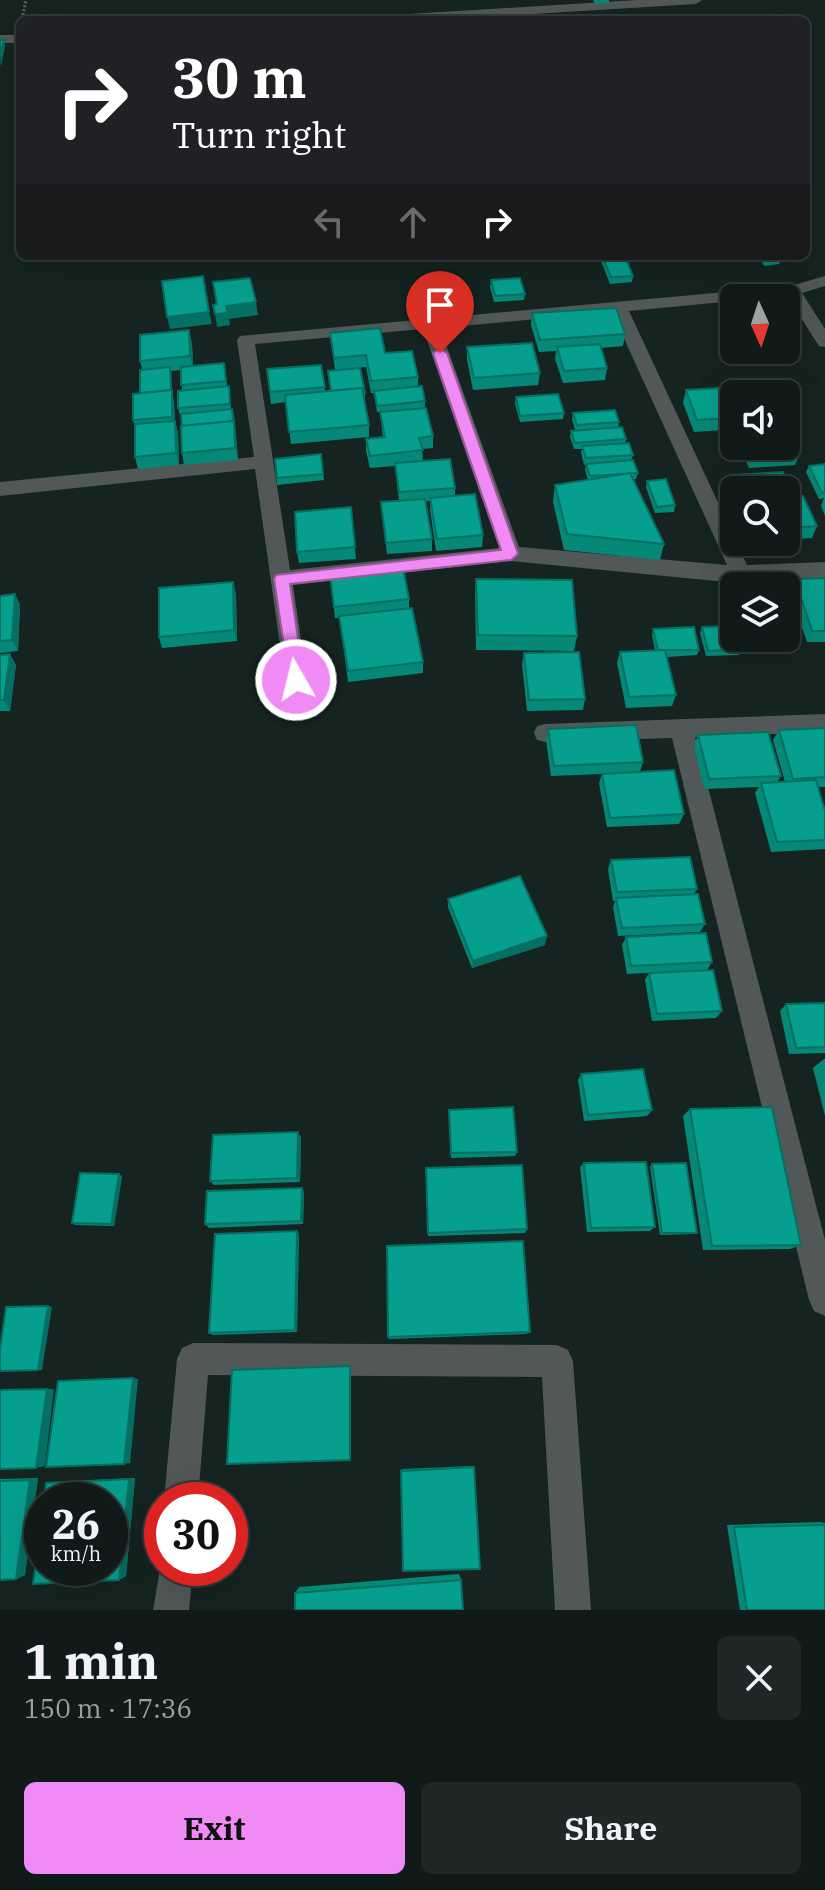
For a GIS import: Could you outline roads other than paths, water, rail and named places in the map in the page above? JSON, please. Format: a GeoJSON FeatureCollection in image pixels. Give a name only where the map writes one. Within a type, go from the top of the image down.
{"type":"FeatureCollection","features":[{"type":"Feature","properties":{"kind":"street"},"geometry":{"type":"LineString","coordinates":[[440,16],[696,0]]}},
{"type":"Feature","properties":{"kind":"street"},"geometry":{"type":"LineString","coordinates":[[800,289],[825,281]]}},
{"type":"Feature","properties":{"kind":"street"},"geometry":{"type":"LineString","coordinates":[[296,680],[246,340],[720,298]]}},
{"type":"Feature","properties":{"kind":"street"},"geometry":{"type":"LineString","coordinates":[[800,303],[825,342]]}},
{"type":"Feature","properties":{"kind":"street"},"geometry":{"type":"LineString","coordinates":[[619,308],[741,572]]}},
{"type":"Feature","properties":{"kind":"street"},"geometry":{"type":"LineString","coordinates":[[430,324],[511,554]]}},
{"type":"Feature","properties":{"kind":"street"},"geometry":{"type":"LineString","coordinates":[[0,489],[264,462]]}},
{"type":"Feature","properties":{"kind":"street"},"geometry":{"type":"LineString","coordinates":[[281,579],[511,554],[729,572]]}},
{"type":"Feature","properties":{"kind":"street"},"geometry":{"type":"LineString","coordinates":[[769,572],[825,570]]}},
{"type":"Feature","properties":{"kind":"street"},"geometry":{"type":"LineString","coordinates":[[545,733],[825,723]]}},
{"type":"Feature","properties":{"kind":"street"},"geometry":{"type":"LineString","coordinates":[[681,728],[825,1300]]}},
{"type":"Feature","properties":{"kind":"street"},"geometry":{"type":"LineString","coordinates":[[183,1482],[193,1359],[557,1361],[573,1610]]}},
{"type":"Feature","properties":{"kind":"street"},"geometry":{"type":"LineString","coordinates":[[171,1610],[173,1586]]}}]}
